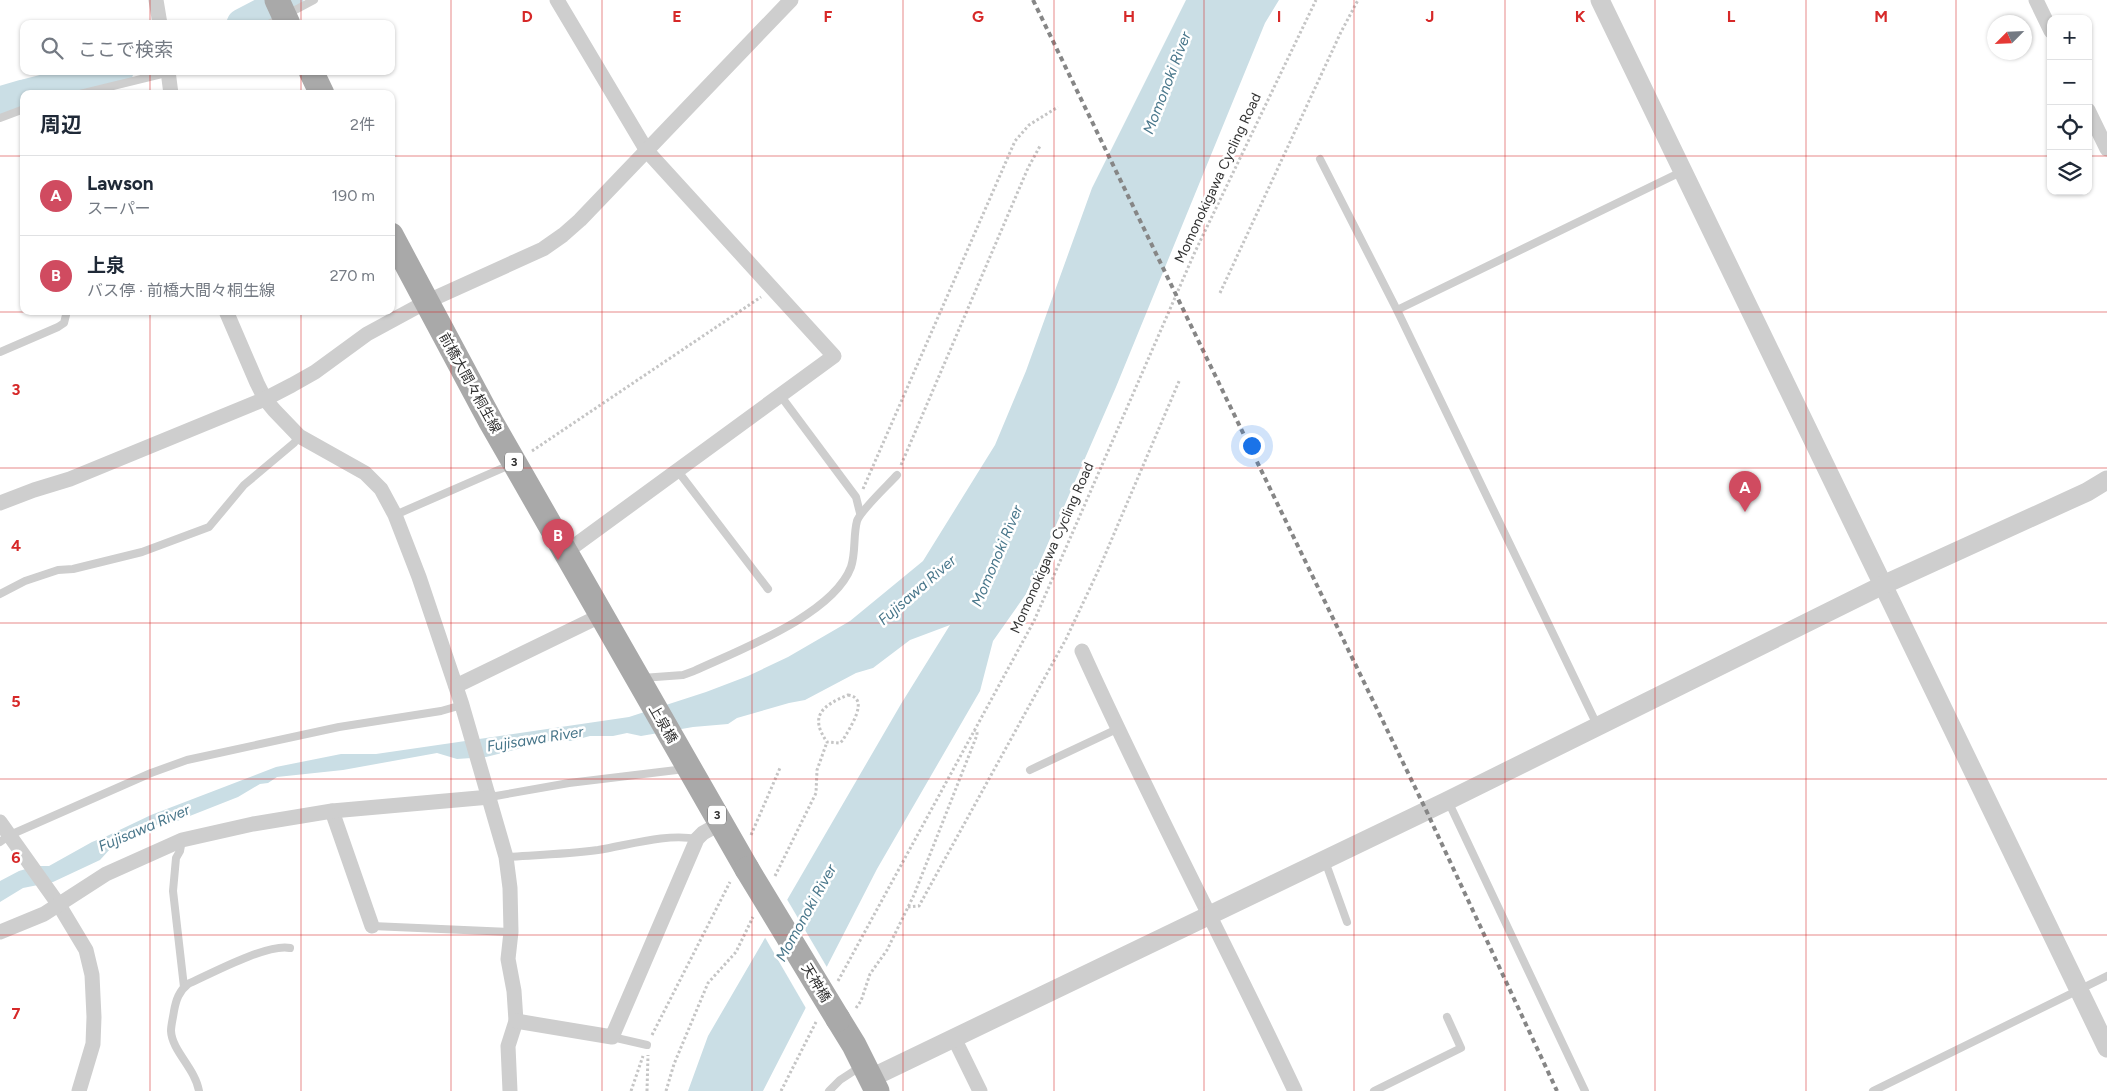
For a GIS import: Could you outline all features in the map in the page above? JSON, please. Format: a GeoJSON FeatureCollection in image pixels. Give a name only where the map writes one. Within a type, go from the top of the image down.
{"type":"FeatureCollection","features":[{"type":"Feature","properties":{"kind":"main road"},"geometry":{"type":"LineString","coordinates":[[313,75],[320,90]]}},
{"type":"Feature","properties":{"kind":"main road","name":"前橋大間々桐生線"},"geometry":{"type":"LineString","coordinates":[[395,243],[515,463],[640,682]]}},
{"type":"Feature","properties":{"kind":"main road","name":"上泉橋"},"geometry":{"type":"LineString","coordinates":[[640,682],[688,765]]}},
{"type":"Feature","properties":{"kind":"main road","name":"3"},"geometry":{"type":"LineString","coordinates":[[688,765],[744,864]]}},
{"type":"Feature","properties":{"kind":"main road","name":"天神橋"},"geometry":{"type":"LineString","coordinates":[[744,864],[837,1016]]}},
{"type":"Feature","properties":{"kind":"main road","name":"3"},"geometry":{"type":"LineString","coordinates":[[837,1016],[871,1078]]}},
{"type":"Feature","properties":{"kind":"street"},"geometry":{"type":"LineString","coordinates":[[156,0],[159,20]]}},
{"type":"Feature","properties":{"kind":"street"},"geometry":{"type":"LineString","coordinates":[[558,0],[647,151],[834,356],[566,552]]}},
{"type":"Feature","properties":{"kind":"street"},"geometry":{"type":"LineString","coordinates":[[0,503],[70,479],[265,399],[315,372],[367,334],[426,302],[543,249],[580,220],[791,0]]}},
{"type":"Feature","properties":{"kind":"street"},"geometry":{"type":"LineString","coordinates":[[1600,0],[2107,1048]]}},
{"type":"Feature","properties":{"kind":"street"},"geometry":{"type":"LineString","coordinates":[[2036,0],[2047,23]]}},
{"type":"Feature","properties":{"kind":"street"},"geometry":{"type":"LineString","coordinates":[[169,75],[171,90]]}},
{"type":"Feature","properties":{"kind":"street"},"geometry":{"type":"LineString","coordinates":[[2092,118],[2107,149]]}},
{"type":"Feature","properties":{"kind":"street"},"geometry":{"type":"LineString","coordinates":[[228,315],[265,399],[299,436],[365,473],[381,489],[395,515],[419,578],[464,711],[506,857],[510,888],[511,932],[508,958],[514,991],[516,1021],[508,1046],[510,1091]]}},
{"type":"Feature","properties":{"kind":"street"},"geometry":{"type":"LineString","coordinates":[[871,1078],[1447,800],[1883,585],[2087,492],[2107,480]]}},
{"type":"Feature","properties":{"kind":"street"},"geometry":{"type":"LineString","coordinates":[[456,686],[602,615]]}},
{"type":"Feature","properties":{"kind":"street"},"geometry":{"type":"LineString","coordinates":[[1082,651],[1117,728],[1295,1091]]}},
{"type":"Feature","properties":{"kind":"street"},"geometry":{"type":"LineString","coordinates":[[0,932],[44,914],[57,902],[106,874],[182,840],[253,824],[332,811],[489,794]]}},
{"type":"Feature","properties":{"kind":"street"},"geometry":{"type":"LineString","coordinates":[[332,811],[372,926]]}},
{"type":"Feature","properties":{"kind":"street"},"geometry":{"type":"LineString","coordinates":[[0,822],[8,840],[57,902],[86,950],[92,975],[93,1044],[79,1091]]}},
{"type":"Feature","properties":{"kind":"street"},"geometry":{"type":"LineString","coordinates":[[516,1021],[618,1038],[698,839],[703,833],[721,823]]}},
{"type":"Feature","properties":{"kind":"street"},"geometry":{"type":"LineString","coordinates":[[954,1038],[980,1091]]}},
{"type":"Feature","properties":{"kind":"lane"},"geometry":{"type":"LineString","coordinates":[[280,16],[314,0]]}},
{"type":"Feature","properties":{"kind":"lane"},"geometry":{"type":"LineString","coordinates":[[96,90],[157,75]]}},
{"type":"Feature","properties":{"kind":"lane"},"geometry":{"type":"LineString","coordinates":[[0,118],[20,110]]}},
{"type":"Feature","properties":{"kind":"lane"},"geometry":{"type":"LineString","coordinates":[[1320,158],[1397,310],[1598,726]]}},
{"type":"Feature","properties":{"kind":"lane"},"geometry":{"type":"LineString","coordinates":[[1397,310],[1683,170]]}},
{"type":"Feature","properties":{"kind":"lane"},"geometry":{"type":"LineString","coordinates":[[0,352],[58,327],[64,323],[66,315]]}},
{"type":"Feature","properties":{"kind":"lane"},"geometry":{"type":"LineString","coordinates":[[780,395],[856,498],[860,513]]}},
{"type":"Feature","properties":{"kind":"lane"},"geometry":{"type":"LineString","coordinates":[[0,594],[25,581],[58,570],[73,569],[142,552],[209,528],[244,485],[294,443],[299,436]]}},
{"type":"Feature","properties":{"kind":"lane"},"geometry":{"type":"LineString","coordinates":[[395,515],[515,463]]}},
{"type":"Feature","properties":{"kind":"lane"},"geometry":{"type":"LineString","coordinates":[[676,470],[768,589]]}},
{"type":"Feature","properties":{"kind":"lane"},"geometry":{"type":"LineString","coordinates":[[640,682],[683,675],[694,671],[790,624],[818,607],[842,582],[851,567],[856,524],[860,513],[897,475]]}},
{"type":"Feature","properties":{"kind":"lane"},"geometry":{"type":"LineString","coordinates":[[8,840],[151,773],[187,760],[339,727],[441,711],[464,711]]}},
{"type":"Feature","properties":{"kind":"lane"},"geometry":{"type":"LineString","coordinates":[[1030,770],[1117,728]]}},
{"type":"Feature","properties":{"kind":"lane"},"geometry":{"type":"LineString","coordinates":[[489,794],[688,765]]}},
{"type":"Feature","properties":{"kind":"lane"},"geometry":{"type":"LineString","coordinates":[[1447,800],[1585,1091]]}},
{"type":"Feature","properties":{"kind":"lane"},"geometry":{"type":"LineString","coordinates":[[506,857],[598,850],[642,842],[688,837],[698,839]]}},
{"type":"Feature","properties":{"kind":"lane"},"geometry":{"type":"LineString","coordinates":[[182,840],[180,851],[176,858],[173,891],[184,987]]}},
{"type":"Feature","properties":{"kind":"lane"},"geometry":{"type":"LineString","coordinates":[[1324,859],[1347,922]]}},
{"type":"Feature","properties":{"kind":"lane"},"geometry":{"type":"LineString","coordinates":[[372,926],[511,932]]}},
{"type":"Feature","properties":{"kind":"lane"},"geometry":{"type":"LineString","coordinates":[[199,1091],[193,1073],[172,1038],[171,1029],[174,1008],[177,998],[184,987],[256,954],[277,948],[290,948]]}},
{"type":"Feature","properties":{"kind":"lane"},"geometry":{"type":"LineString","coordinates":[[1873,1091],[2107,976]]}},
{"type":"Feature","properties":{"kind":"lane"},"geometry":{"type":"LineString","coordinates":[[1374,1091],[1461,1048],[1447,1017]]}},
{"type":"Feature","properties":{"kind":"lane"},"geometry":{"type":"LineString","coordinates":[[618,1038],[634,1040],[647,1045]]}},
{"type":"Feature","properties":{"kind":"lane"},"geometry":{"type":"LineString","coordinates":[[828,1091],[840,1080],[871,1078]]}},
{"type":"Feature","properties":{"kind":"path","name":"Momonokigawa Cycling Road"},"geometry":{"type":"LineString","coordinates":[[834,988],[1034,621],[1194,254],[1316,0]]}},
{"type":"Feature","properties":{"kind":"path"},"geometry":{"type":"LineString","coordinates":[[1220,294],[1340,32],[1358,0]]}},
{"type":"Feature","properties":{"kind":"path"},"geometry":{"type":"LineString","coordinates":[[857,503],[1015,141],[1029,125],[1058,107]]}},
{"type":"Feature","properties":{"kind":"path"},"geometry":{"type":"LineString","coordinates":[[897,475],[1028,168],[1040,146]]}},
{"type":"Feature","properties":{"kind":"path"},"geometry":{"type":"LineString","coordinates":[[515,463],[772,289]]}},
{"type":"Feature","properties":{"kind":"path"},"geometry":{"type":"LineString","coordinates":[[908,907],[919,906],[1066,639],[1099,569],[1180,378]]}},
{"type":"Feature","properties":{"kind":"path"},"geometry":{"type":"LineString","coordinates":[[848,695],[852,696],[857,700],[859,708],[843,740],[840,743],[827,742],[822,735],[819,722],[822,710],[827,705],[848,695]]}},
{"type":"Feature","properties":{"kind":"path"},"geometry":{"type":"LineString","coordinates":[[781,1091],[837,1016],[861,1000],[870,974],[887,950],[908,907],[977,735],[977,732],[974,730]]}},
{"type":"Feature","properties":{"kind":"path"},"geometry":{"type":"LineString","coordinates":[[631,1091],[647,1045],[744,864],[780,768]]}},
{"type":"Feature","properties":{"kind":"path"},"geometry":{"type":"LineString","coordinates":[[647,1045],[647,1091]]}},
{"type":"Feature","properties":{"kind":"water"},"geometry":{"type":"Polygon","coordinates":[[[1186,0],[1279,0],[1265,23],[1116,387],[1026,594],[993,641],[980,691],[877,869],[763,1091],[688,1091],[708,1036],[901,704],[950,625],[910,640],[873,668],[856,673],[805,700],[737,718],[728,724],[693,727],[641,736],[627,733],[613,736],[590,736],[571,741],[549,741],[486,757],[457,759],[437,753],[343,770],[277,777],[268,783],[260,784],[238,797],[172,823],[159,824],[111,848],[100,860],[53,882],[23,888],[0,902],[0,881],[19,871],[36,866],[49,866],[92,842],[151,815],[276,767],[341,754],[376,754],[629,717],[748,676],[788,657],[850,621],[923,561],[995,445],[1026,371],[1092,188],[1186,0]]]}},
{"type":"Feature","properties":{"kind":"pier"},"geometry":{"type":"Polygon","coordinates":[[[785,896],[828,969],[807,1010],[763,934],[785,896]]]}},
{"type":"Feature","properties":{"kind":"waterway"},"geometry":{"type":"LineString","coordinates":[[250,20],[288,0]]}},
{"type":"Feature","properties":{"kind":"waterway"},"geometry":{"type":"LineString","coordinates":[[44,90],[102,75]]}},
{"type":"Feature","properties":{"kind":"waterway"},"geometry":{"type":"LineString","coordinates":[[0,102],[20,96]]}},
{"type":"Feature","properties":{"kind":"railway"},"geometry":{"type":"LineString","coordinates":[[1033,0],[1426,810],[1557,1091]]}},
{"type":"Feature","properties":{"kind":"place","name":"Lawson"},"geometry":{"type":"Point","coordinates":[1745,512]}},
{"type":"Feature","properties":{"kind":"place","name":"上泉"},"geometry":{"type":"Point","coordinates":[558,560]}},
{"type":"Feature","properties":{"kind":"water label","name":"Momonoki River"},"geometry":{"type":"Point","coordinates":[1167,83]}},
{"type":"Feature","properties":{"kind":"water label","name":"Momonoki River"},"geometry":{"type":"Point","coordinates":[997,556]}},
{"type":"Feature","properties":{"kind":"water label","name":"Fujisawa River"},"geometry":{"type":"Point","coordinates":[917,590]}},
{"type":"Feature","properties":{"kind":"water label","name":"Fujisawa River"},"geometry":{"type":"Point","coordinates":[535,739]}},
{"type":"Feature","properties":{"kind":"water label","name":"Fujisawa River"},"geometry":{"type":"Point","coordinates":[144,828]}},
{"type":"Feature","properties":{"kind":"water label","name":"Momonoki River"},"geometry":{"type":"Point","coordinates":[806,913]}}]}
